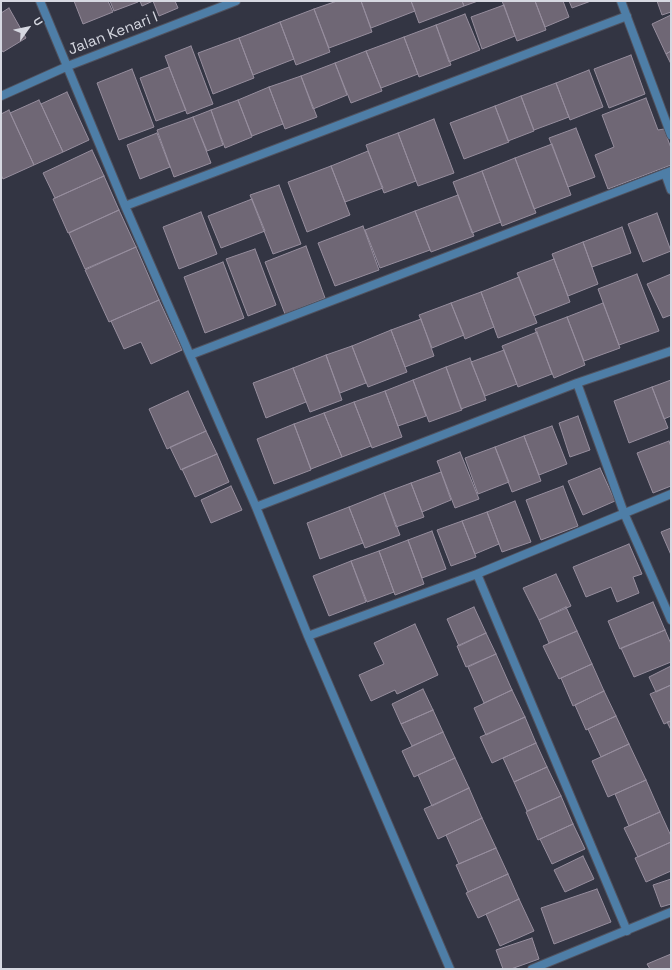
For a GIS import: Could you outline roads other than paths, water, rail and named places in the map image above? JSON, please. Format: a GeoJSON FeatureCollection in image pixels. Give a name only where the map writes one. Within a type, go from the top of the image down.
{"type":"FeatureCollection","features":[{"type":"Feature","properties":{"kind":"street"},"geometry":{"type":"LineString","coordinates":[[40,1],[125,206],[256,507],[308,636],[450,969]]}},
{"type":"Feature","properties":{"kind":"street","name":"Jalan Kenari I"},"geometry":{"type":"LineString","coordinates":[[1,96],[68,66],[236,1]]}},
{"type":"Feature","properties":{"kind":"street"},"geometry":{"type":"LineString","coordinates":[[621,1],[671,135]]}},
{"type":"Feature","properties":{"kind":"street"},"geometry":{"type":"LineString","coordinates":[[125,206],[627,16]]}},
{"type":"Feature","properties":{"kind":"street"},"geometry":{"type":"LineString","coordinates":[[190,355],[668,172],[671,190]]}},
{"type":"Feature","properties":{"kind":"street"},"geometry":{"type":"LineString","coordinates":[[256,507],[577,383],[671,351]]}},
{"type":"Feature","properties":{"kind":"street"},"geometry":{"type":"LineString","coordinates":[[577,383],[624,513],[671,620]]}},
{"type":"Feature","properties":{"kind":"street"},"geometry":{"type":"LineString","coordinates":[[308,636],[477,574],[671,494]]}},
{"type":"Feature","properties":{"kind":"street"},"geometry":{"type":"LineString","coordinates":[[477,574],[627,931]]}},
{"type":"Feature","properties":{"kind":"street"},"geometry":{"type":"LineString","coordinates":[[532,969],[671,912]]}}]}
